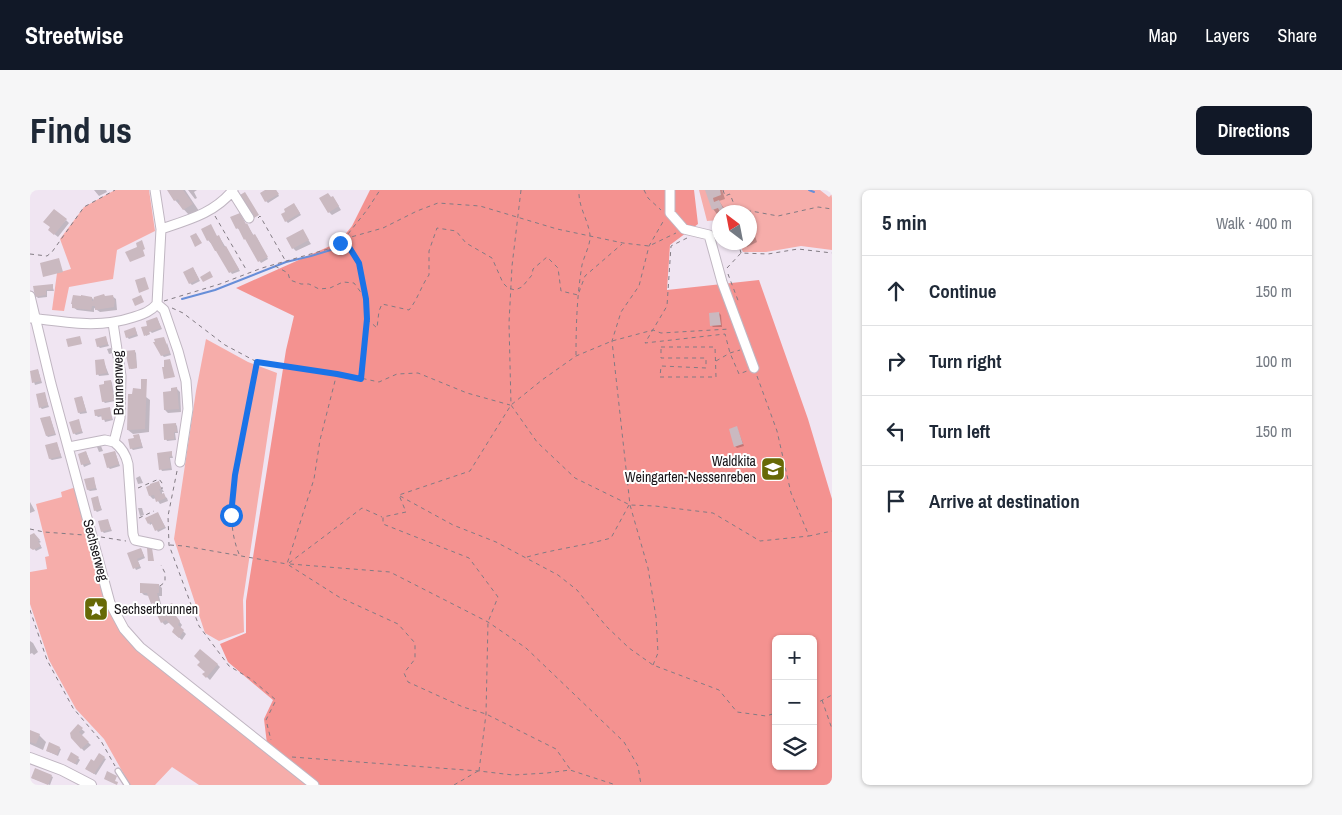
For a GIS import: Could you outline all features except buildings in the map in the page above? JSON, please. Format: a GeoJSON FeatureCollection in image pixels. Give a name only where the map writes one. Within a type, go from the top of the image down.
{"type":"FeatureCollection","features":[{"type":"Feature","properties":{"kind":"street"},"geometry":{"type":"LineString","coordinates":[[32,318],[82,324],[114,323],[152,310],[157,304],[161,228],[155,190]]}},
{"type":"Feature","properties":{"kind":"street"},"geometry":{"type":"LineString","coordinates":[[670,190],[670,213],[684,228],[709,235],[722,282],[754,368]]}},
{"type":"Feature","properties":{"kind":"street"},"geometry":{"type":"LineString","coordinates":[[161,228],[198,217],[233,191],[252,219]]}},
{"type":"Feature","properties":{"kind":"street","name":"Sechserweg"},"geometry":{"type":"LineString","coordinates":[[30,296],[32,318],[69,447],[110,602],[124,629],[140,647],[314,785]]}},
{"type":"Feature","properties":{"kind":"street"},"geometry":{"type":"LineString","coordinates":[[157,304],[164,310],[186,381],[188,409],[180,462]]}},
{"type":"Feature","properties":{"kind":"street","name":"Brunnenweg"},"geometry":{"type":"LineString","coordinates":[[114,323],[121,376],[120,418],[114,442]]}},
{"type":"Feature","properties":{"kind":"street"},"geometry":{"type":"LineString","coordinates":[[69,447],[104,440],[114,442],[121,447],[128,464],[131,520],[135,540],[164,545]]}},
{"type":"Feature","properties":{"kind":"street"},"geometry":{"type":"LineString","coordinates":[[30,758],[62,770],[91,785]]}},
{"type":"Feature","properties":{"kind":"lane"},"geometry":{"type":"LineString","coordinates":[[118,771],[127,785]]}},
{"type":"Feature","properties":{"kind":"path"},"geometry":{"type":"LineString","coordinates":[[30,254],[47,256],[52,252],[84,207],[115,190]]}},
{"type":"Feature","properties":{"kind":"path"},"geometry":{"type":"LineString","coordinates":[[157,304],[285,261],[328,249],[340,243],[367,210],[380,190]]}},
{"type":"Feature","properties":{"kind":"path"},"geometry":{"type":"LineString","coordinates":[[521,190],[512,266],[510,323],[511,405],[537,442],[575,478],[630,505],[713,513],[760,541],[809,536],[832,531]]}},
{"type":"Feature","properties":{"kind":"path"},"geometry":{"type":"LineString","coordinates":[[576,356],[578,295],[582,263],[590,236],[578,200],[579,190]]}},
{"type":"Feature","properties":{"kind":"path"},"geometry":{"type":"LineString","coordinates":[[644,190],[648,198],[661,210]]}},
{"type":"Feature","properties":{"kind":"path"},"geometry":{"type":"LineString","coordinates":[[723,190],[725,196],[730,194],[734,205]]}},
{"type":"Feature","properties":{"kind":"path"},"geometry":{"type":"LineString","coordinates":[[344,239],[383,228],[438,203],[480,206],[623,244],[649,246],[680,232],[684,228]]}},
{"type":"Feature","properties":{"kind":"path"},"geometry":{"type":"LineString","coordinates":[[757,212],[778,216],[818,207],[832,209]]}},
{"type":"Feature","properties":{"kind":"path"},"geometry":{"type":"LineString","coordinates":[[211,209],[248,273]]}},
{"type":"Feature","properties":{"kind":"path"},"geometry":{"type":"LineString","coordinates":[[653,665],[658,653],[654,608],[648,568],[630,505],[612,341],[622,312],[639,286],[649,246],[667,215]]}},
{"type":"Feature","properties":{"kind":"path"},"geometry":{"type":"LineString","coordinates":[[252,219],[260,216],[285,261]]}},
{"type":"Feature","properties":{"kind":"path"},"geometry":{"type":"LineString","coordinates":[[367,319],[377,328],[379,311],[382,304],[409,310],[429,275],[429,251],[438,228],[456,231],[466,243],[492,258],[504,283],[515,290],[522,287],[532,275],[533,270],[547,257],[558,268],[561,291],[578,295]]}},
{"type":"Feature","properties":{"kind":"path"},"geometry":{"type":"LineString","coordinates":[[698,232],[671,246],[668,306],[645,343],[725,334],[730,353],[739,374],[754,368],[777,431],[791,493],[809,536]]}},
{"type":"Feature","properties":{"kind":"path"},"geometry":{"type":"LineString","coordinates":[[344,239],[359,263],[366,299],[367,319],[361,379]]}},
{"type":"Feature","properties":{"kind":"path"},"geometry":{"type":"LineString","coordinates":[[578,295],[585,276],[623,244]]}},
{"type":"Feature","properties":{"kind":"path"},"geometry":{"type":"LineString","coordinates":[[739,304],[726,268],[741,253],[768,254],[798,250],[832,253]]}},
{"type":"Feature","properties":{"kind":"path"},"geometry":{"type":"LineString","coordinates":[[274,265],[288,273],[290,280],[301,284],[310,284],[319,289],[330,288],[343,282],[354,284],[366,299]]}},
{"type":"Feature","properties":{"kind":"path"},"geometry":{"type":"LineString","coordinates":[[157,304],[183,313],[225,345],[257,362],[379,382],[396,374],[418,373],[467,393],[511,405]]}},
{"type":"Feature","properties":{"kind":"path"},"geometry":{"type":"LineString","coordinates":[[399,495],[470,471],[511,405],[576,356],[612,341],[653,330],[661,333],[708,329],[740,329]]}},
{"type":"Feature","properties":{"kind":"path"},"geometry":{"type":"LineString","coordinates":[[661,347],[715,347],[716,362],[716,377],[660,377],[661,366],[706,368],[706,358],[661,358],[661,347]]}},
{"type":"Feature","properties":{"kind":"path"},"geometry":{"type":"LineString","coordinates":[[716,362],[730,353],[747,348]]}},
{"type":"Feature","properties":{"kind":"path"},"geometry":{"type":"LineString","coordinates":[[239,554],[233,533],[231,507],[235,475],[257,362]]}},
{"type":"Feature","properties":{"kind":"path"},"geometry":{"type":"LineString","coordinates":[[288,564],[314,479],[320,440],[337,374]]}},
{"type":"Feature","properties":{"kind":"path"},"geometry":{"type":"LineString","coordinates":[[180,462],[168,516],[164,545],[199,626],[229,666],[250,679],[276,700],[266,720],[273,752]]}},
{"type":"Feature","properties":{"kind":"path"},"geometry":{"type":"LineString","coordinates":[[130,489],[139,488],[159,479],[162,483],[162,489]]}},
{"type":"Feature","properties":{"kind":"path"},"geometry":{"type":"LineString","coordinates":[[288,564],[362,508],[383,517],[406,512],[399,495]]}},
{"type":"Feature","properties":{"kind":"path"},"geometry":{"type":"LineString","coordinates":[[399,495],[453,525],[496,542],[558,575],[577,590],[606,626],[629,648],[653,665],[719,690],[737,712],[766,716],[772,715]]}},
{"type":"Feature","properties":{"kind":"path"},"geometry":{"type":"LineString","coordinates":[[526,558],[558,548],[581,546],[611,538],[630,505]]}},
{"type":"Feature","properties":{"kind":"path"},"geometry":{"type":"LineString","coordinates":[[131,520],[154,511]]}},
{"type":"Feature","properties":{"kind":"path"},"geometry":{"type":"LineString","coordinates":[[383,517],[383,524],[469,558],[498,597],[488,622],[486,714],[479,771]]}},
{"type":"Feature","properties":{"kind":"path"},"geometry":{"type":"LineString","coordinates":[[30,529],[44,532],[87,535]]}},
{"type":"Feature","properties":{"kind":"path"},"geometry":{"type":"LineString","coordinates":[[98,536],[126,540]]}},
{"type":"Feature","properties":{"kind":"path"},"geometry":{"type":"LineString","coordinates":[[164,545],[239,554],[288,564],[390,572],[488,622],[526,648],[624,742],[638,766],[641,785]]}},
{"type":"Feature","properties":{"kind":"path"},"geometry":{"type":"LineString","coordinates":[[288,564],[339,597],[398,624],[415,643],[415,660],[404,673],[408,682],[486,714],[556,750],[570,770]]}},
{"type":"Feature","properties":{"kind":"path"},"geometry":{"type":"LineString","coordinates":[[160,586],[164,582],[165,573],[161,565]]}},
{"type":"Feature","properties":{"kind":"path"},"geometry":{"type":"LineString","coordinates":[[30,611],[47,660],[73,708],[101,741],[118,771]]}},
{"type":"Feature","properties":{"kind":"path"},"geometry":{"type":"LineString","coordinates":[[817,703],[832,695]]}},
{"type":"Feature","properties":{"kind":"path"},"geometry":{"type":"LineString","coordinates":[[822,700],[832,729]]}},
{"type":"Feature","properties":{"kind":"path"},"geometry":{"type":"LineString","coordinates":[[290,757],[513,775],[570,770],[616,785]]}},
{"type":"Feature","properties":{"kind":"path"},"geometry":{"type":"LineString","coordinates":[[454,785],[479,771]]}},
{"type":"Feature","properties":{"kind":"shaded area"},"geometry":{"type":"Polygon","coordinates":[[[115,190],[149,190],[155,231],[117,250],[113,279],[69,287],[64,311],[52,310],[57,273],[71,269],[60,239],[84,207],[115,190]]]}},
{"type":"Feature","properties":{"kind":"shaded area"},"geometry":{"type":"Polygon","coordinates":[[[370,190],[694,190],[698,224],[670,245],[667,290],[759,280],[808,419],[832,499],[832,785],[320,785],[267,744],[264,719],[273,700],[228,662],[220,644],[246,633],[246,601],[286,350],[294,316],[236,288],[339,242],[352,226],[370,190]]]}},
{"type":"Feature","properties":{"kind":"shaded area"},"geometry":{"type":"Polygon","coordinates":[[[699,190],[820,190],[829,197],[832,194],[832,250],[801,246],[766,252],[743,252],[742,250],[757,250],[757,205],[712,205],[712,221],[707,221],[699,190]]]}},
{"type":"Feature","properties":{"kind":"shaded area"},"geometry":{"type":"Polygon","coordinates":[[[206,339],[248,362],[277,373],[243,600],[244,632],[219,641],[205,633],[174,539],[196,391],[206,339]]]}},
{"type":"Feature","properties":{"kind":"shaded area"},"geometry":{"type":"Polygon","coordinates":[[[79,486],[110,602],[124,629],[314,785],[199,785],[172,767],[155,785],[130,785],[104,739],[76,709],[49,660],[30,604],[30,572],[47,569],[45,557],[49,556],[36,504],[62,497],[61,492],[79,486]]]}},
{"type":"Feature","properties":{"kind":"waterway"},"geometry":{"type":"LineString","coordinates":[[809,190],[814,192]]}},
{"type":"Feature","properties":{"kind":"waterway"},"geometry":{"type":"LineString","coordinates":[[182,299],[215,290],[286,262],[344,246]]}},
{"type":"Feature","properties":{"kind":"place","name":"Waldkita Weingarten-Nessenreben"},"geometry":{"type":"Point","coordinates":[773,469]}},
{"type":"Feature","properties":{"kind":"place","name":"Sechserbrunnen"},"geometry":{"type":"Point","coordinates":[96,609]}},
{"type":"Feature","properties":{"kind":"route"},"geometry":{"type":"LineString","coordinates":[[231,515],[235,475],[257,362],[361,379],[367,319],[366,299],[359,263],[344,239],[340,243]]}}]}
